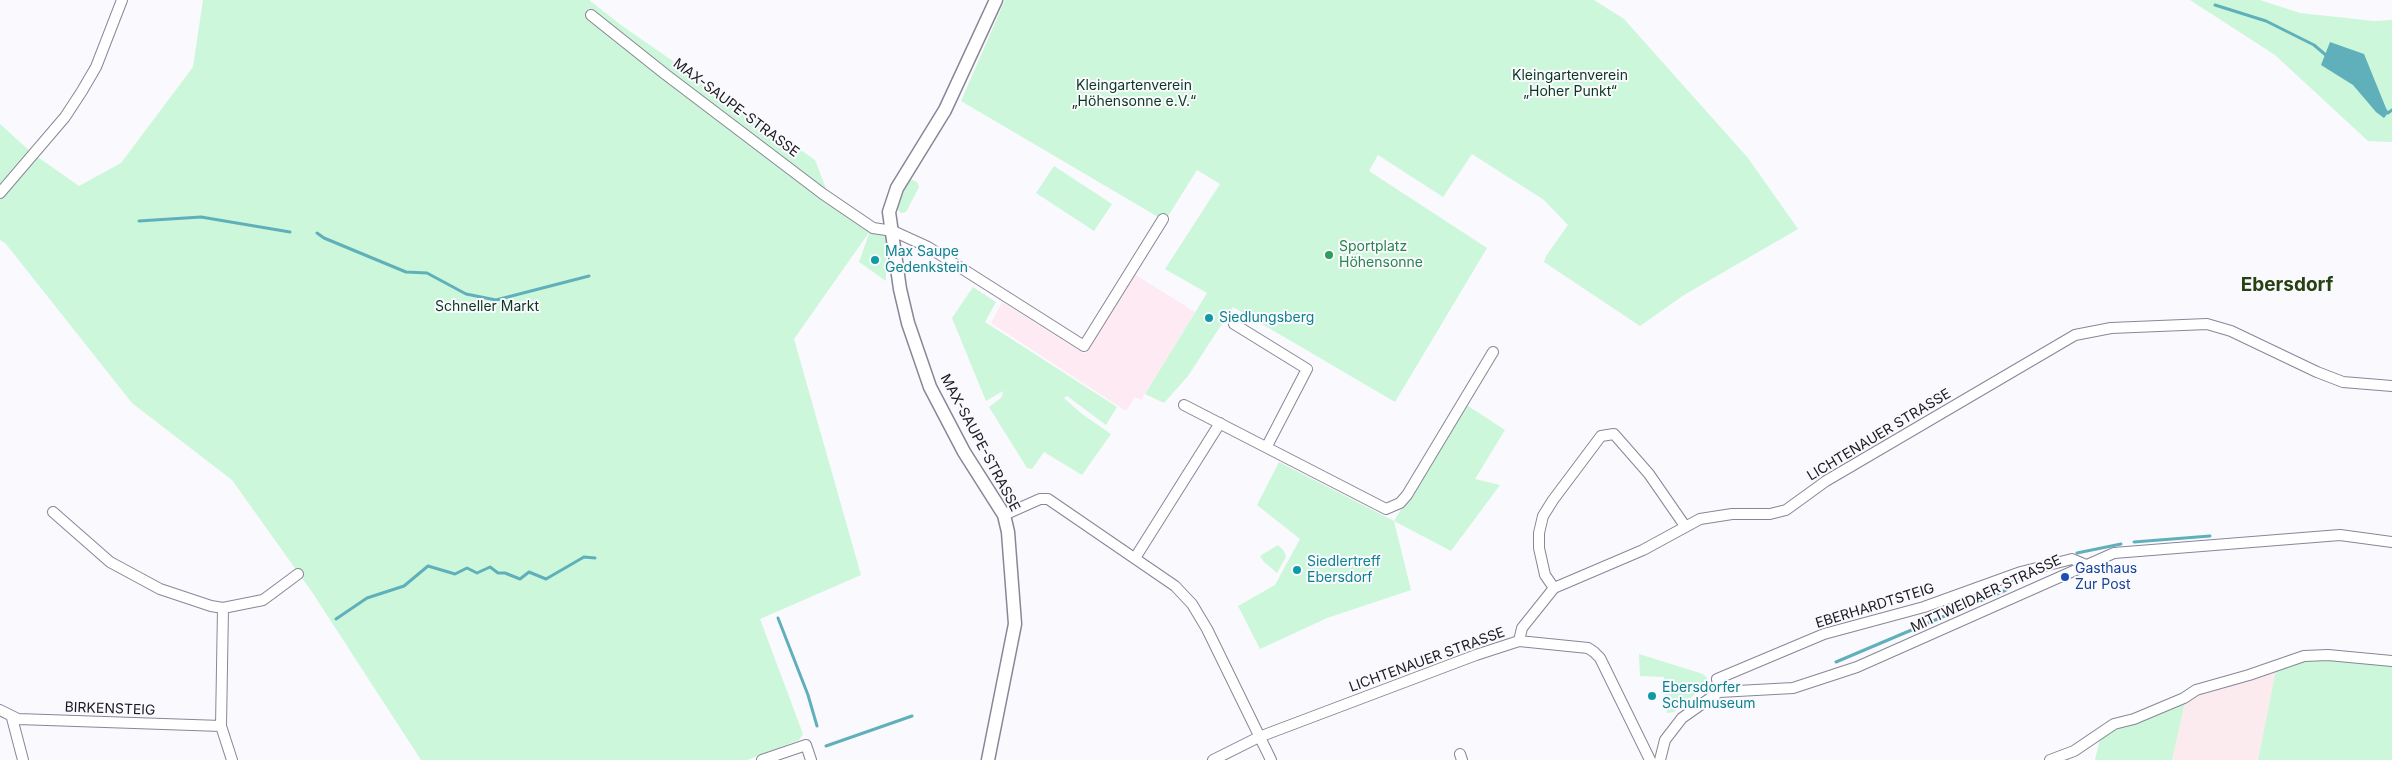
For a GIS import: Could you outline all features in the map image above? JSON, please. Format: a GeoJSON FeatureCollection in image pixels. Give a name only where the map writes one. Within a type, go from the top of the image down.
{"type":"FeatureCollection","features":[{"type":"Feature","properties":{"kind":"street"},"geometry":{"type":"LineString","coordinates":[[0,193],[64,117],[82,90],[99,59],[122,0]]}},
{"type":"Feature","properties":{"kind":"street","name":"MAX-SAUPE-STRASSE"},"geometry":{"type":"LineString","coordinates":[[988,760],[1015,624],[1008,532],[1004,515],[964,452],[930,387],[908,323],[900,290],[889,212],[897,188],[945,110],[996,0]]}},
{"type":"Feature","properties":{"kind":"street","name":"MAX-SAUPE-STRASSE"},"geometry":{"type":"LineString","coordinates":[[591,15],[665,74],[823,194],[873,228],[893,231],[928,246],[1084,346],[1163,219]]}},
{"type":"Feature","properties":{"kind":"street"},"geometry":{"type":"LineString","coordinates":[[1234,324],[1307,369],[1267,446]]}},
{"type":"Feature","properties":{"kind":"street","name":"LICHTENAUER STRASSE"},"geometry":{"type":"LineString","coordinates":[[1213,760],[1259,737],[1468,658],[1519,641],[1522,628],[1554,588],[1643,550],[1700,519],[1732,514],[1770,514],[1786,510],[1826,481],[2075,335],[2111,328],[2207,324],[2231,330],[2317,372],[2343,382],[2392,386]]}},
{"type":"Feature","properties":{"kind":"street"},"geometry":{"type":"LineString","coordinates":[[1184,405],[1386,508],[1400,503],[1492,352]]}},
{"type":"Feature","properties":{"kind":"street"},"geometry":{"type":"LineString","coordinates":[[1135,558],[1220,423]]}},
{"type":"Feature","properties":{"kind":"street"},"geometry":{"type":"LineString","coordinates":[[1554,588],[1545,575],[1539,548],[1539,533],[1544,516],[1553,500],[1601,436],[1614,434],[1649,474],[1685,526]]}},
{"type":"Feature","properties":{"kind":"street"},"geometry":{"type":"LineString","coordinates":[[1004,515],[1040,499],[1048,499],[1175,586],[1192,604],[1207,629],[1271,760]]}},
{"type":"Feature","properties":{"kind":"street"},"geometry":{"type":"LineString","coordinates":[[53,512],[110,562],[160,589],[224,608],[263,600],[298,574]]}},
{"type":"Feature","properties":{"kind":"street","name":"MITTWEIDAER STRASSE"},"geometry":{"type":"LineString","coordinates":[[1719,692],[1793,688],[1857,667],[2114,552],[2340,535],[2392,542]]}},
{"type":"Feature","properties":{"kind":"street","name":"EBERHARDTSTEIG"},"geometry":{"type":"LineString","coordinates":[[1719,692],[1717,679],[1824,634],[1924,607],[2021,572],[2072,559],[2084,564]]}},
{"type":"Feature","properties":{"kind":"street"},"geometry":{"type":"LineString","coordinates":[[224,608],[221,726],[232,760]]}},
{"type":"Feature","properties":{"kind":"street"},"geometry":{"type":"LineString","coordinates":[[1519,641],[1588,648],[1600,658],[1650,760]]}},
{"type":"Feature","properties":{"kind":"street"},"geometry":{"type":"LineString","coordinates":[[2050,760],[2074,751],[2114,724],[2134,719],[2184,698],[2196,690],[2249,675],[2304,656],[2328,655],[2392,661]]}},
{"type":"Feature","properties":{"kind":"street"},"geometry":{"type":"LineString","coordinates":[[1660,760],[1665,740],[1682,718],[1719,692]]}},
{"type":"Feature","properties":{"kind":"street"},"geometry":{"type":"LineString","coordinates":[[0,710],[12,718],[23,760]]}},
{"type":"Feature","properties":{"kind":"street","name":"BIRKENSTEIG"},"geometry":{"type":"LineString","coordinates":[[12,718],[221,726]]}},
{"type":"Feature","properties":{"kind":"street"},"geometry":{"type":"LineString","coordinates":[[762,760],[806,745],[811,760]]}},
{"type":"Feature","properties":{"kind":"shaded area"},"geometry":{"type":"Polygon","coordinates":[[[1134,274],[1195,312],[1141,400],[1135,397],[1126,411],[991,323],[1002,302],[1085,354],[1134,274]]]}},
{"type":"Feature","properties":{"kind":"shaded area"},"geometry":{"type":"Polygon","coordinates":[[[2276,670],[2258,760],[2172,760],[2185,702],[2200,692],[2276,670]]]}},
{"type":"Feature","properties":{"kind":"green space","name":"Schneller Markt"},"geometry":{"type":"Polygon","coordinates":[[[203,0],[589,0],[621,25],[815,160],[829,196],[886,230],[886,281],[859,262],[870,231],[794,339],[861,575],[760,619],[803,734],[799,740],[747,760],[421,760],[312,592],[232,480],[132,403],[6,244],[0,240],[0,124],[32,153],[79,186],[121,163],[193,67],[203,0]]]}},
{"type":"Feature","properties":{"kind":"green space"},"geometry":{"type":"Polygon","coordinates":[[[1005,0],[1594,0],[1624,19],[1748,158],[1798,229],[1684,295],[1640,326],[1544,262],[1546,256],[1568,225],[1544,200],[1472,154],[1443,197],[1378,155],[1369,171],[1487,248],[1395,402],[1233,307],[1188,376],[1164,403],[1145,394],[1207,293],[1165,269],[1220,184],[1197,170],[1165,221],[961,101],[1005,0]]]}},
{"type":"Feature","properties":{"kind":"green space"},"geometry":{"type":"Polygon","coordinates":[[[2190,0],[2260,0],[2300,13],[2374,21],[2392,20],[2392,142],[2368,141],[2275,55],[2190,0]]]}},
{"type":"Feature","properties":{"kind":"green space"},"geometry":{"type":"Polygon","coordinates":[[[1054,166],[1112,204],[1094,231],[1036,193],[1054,166]]]}},
{"type":"Feature","properties":{"kind":"green space"},"geometry":{"type":"Polygon","coordinates":[[[910,179],[917,182],[919,187],[906,212],[901,213],[897,209],[898,198],[910,179]]]}},
{"type":"Feature","properties":{"kind":"green space"},"geometry":{"type":"Polygon","coordinates":[[[973,287],[996,302],[985,322],[1117,407],[1106,425],[1067,396],[1064,398],[1082,414],[1111,434],[1082,475],[1044,452],[1032,469],[1027,468],[989,407],[1002,397],[1003,391],[986,401],[952,318],[973,287]]]}},
{"type":"Feature","properties":{"kind":"green space"},"geometry":{"type":"Polygon","coordinates":[[[1465,404],[1505,430],[1475,479],[1500,485],[1451,551],[1394,521],[1465,404]]]}},
{"type":"Feature","properties":{"kind":"green space"},"geometry":{"type":"Polygon","coordinates":[[[1279,462],[1394,521],[1411,590],[1327,618],[1260,649],[1238,606],[1275,585],[1300,539],[1257,505],[1279,462]]]}},
{"type":"Feature","properties":{"kind":"green space"},"geometry":{"type":"Polygon","coordinates":[[[1278,545],[1284,551],[1286,557],[1277,573],[1260,556],[1278,545]]]}},
{"type":"Feature","properties":{"kind":"green space"},"geometry":{"type":"Polygon","coordinates":[[[1639,654],[1703,674],[1707,678],[1707,684],[1674,712],[1667,713],[1664,677],[1640,676],[1639,654]]]}},
{"type":"Feature","properties":{"kind":"green space"},"geometry":{"type":"Polygon","coordinates":[[[2324,658],[2392,665],[2392,760],[2258,760],[2276,670],[2299,661],[2324,658]]]}},
{"type":"Feature","properties":{"kind":"green space"},"geometry":{"type":"Polygon","coordinates":[[[2185,702],[2172,760],[2095,760],[2101,735],[2185,702]]]}},
{"type":"Feature","properties":{"kind":"water"},"geometry":{"type":"Polygon","coordinates":[[[2330,42],[2364,54],[2388,113],[2384,118],[2376,112],[2353,85],[2321,65],[2330,42]]]}},
{"type":"Feature","properties":{"kind":"waterway"},"geometry":{"type":"LineString","coordinates":[[2215,5],[2266,21],[2314,45],[2327,56]]}},
{"type":"Feature","properties":{"kind":"waterway"},"geometry":{"type":"LineString","coordinates":[[2385,110],[2388,113],[2392,110]]}},
{"type":"Feature","properties":{"kind":"waterway"},"geometry":{"type":"LineString","coordinates":[[139,221],[201,217],[290,232]]}},
{"type":"Feature","properties":{"kind":"waterway"},"geometry":{"type":"LineString","coordinates":[[317,233],[324,238],[406,272],[427,273],[466,294],[496,300],[589,276]]}},
{"type":"Feature","properties":{"kind":"waterway"},"geometry":{"type":"LineString","coordinates":[[2134,542],[2210,536]]}},
{"type":"Feature","properties":{"kind":"waterway"},"geometry":{"type":"LineString","coordinates":[[2077,553],[2121,544]]}},
{"type":"Feature","properties":{"kind":"waterway"},"geometry":{"type":"LineString","coordinates":[[336,619],[367,598],[404,586],[428,566],[455,574],[467,568],[477,573],[490,567],[498,573],[505,573],[520,579],[529,572],[546,579],[584,557],[595,558]]}},
{"type":"Feature","properties":{"kind":"waterway"},"geometry":{"type":"LineString","coordinates":[[1836,662],[2006,590]]}},
{"type":"Feature","properties":{"kind":"waterway"},"geometry":{"type":"LineString","coordinates":[[778,618],[808,695],[817,726]]}},
{"type":"Feature","properties":{"kind":"waterway"},"geometry":{"type":"LineString","coordinates":[[826,746],[912,716]]}},
{"type":"Feature","properties":{"kind":"place","name":"Sportplatz Höhensonne"},"geometry":{"type":"Point","coordinates":[1329,255]}},
{"type":"Feature","properties":{"kind":"place","name":"Max Saupe Gedenkstein"},"geometry":{"type":"Point","coordinates":[875,260]}},
{"type":"Feature","properties":{"kind":"place","name":"Siedlungsberg"},"geometry":{"type":"Point","coordinates":[1209,318]}},
{"type":"Feature","properties":{"kind":"place","name":"Siedlertreff Ebersdorf"},"geometry":{"type":"Point","coordinates":[1297,570]}},
{"type":"Feature","properties":{"kind":"place","name":"Gasthaus Zur Post"},"geometry":{"type":"Point","coordinates":[2065,577]}},
{"type":"Feature","properties":{"kind":"place","name":"Ebersdorfer Schulmuseum"},"geometry":{"type":"Point","coordinates":[1652,696]}},
{"type":"Feature","properties":{"kind":"district","name":"Ebersdorf"},"geometry":{"type":"Point","coordinates":[2287,285]}},
{"type":"Feature","properties":{"kind":"park label","name":"Kleingartenverein „Hoher Punkt“"},"geometry":{"type":"Point","coordinates":[1570,84]}},
{"type":"Feature","properties":{"kind":"park label","name":"Kleingartenverein „Höhensonne e.V.“"},"geometry":{"type":"Point","coordinates":[1134,94]}}]}
